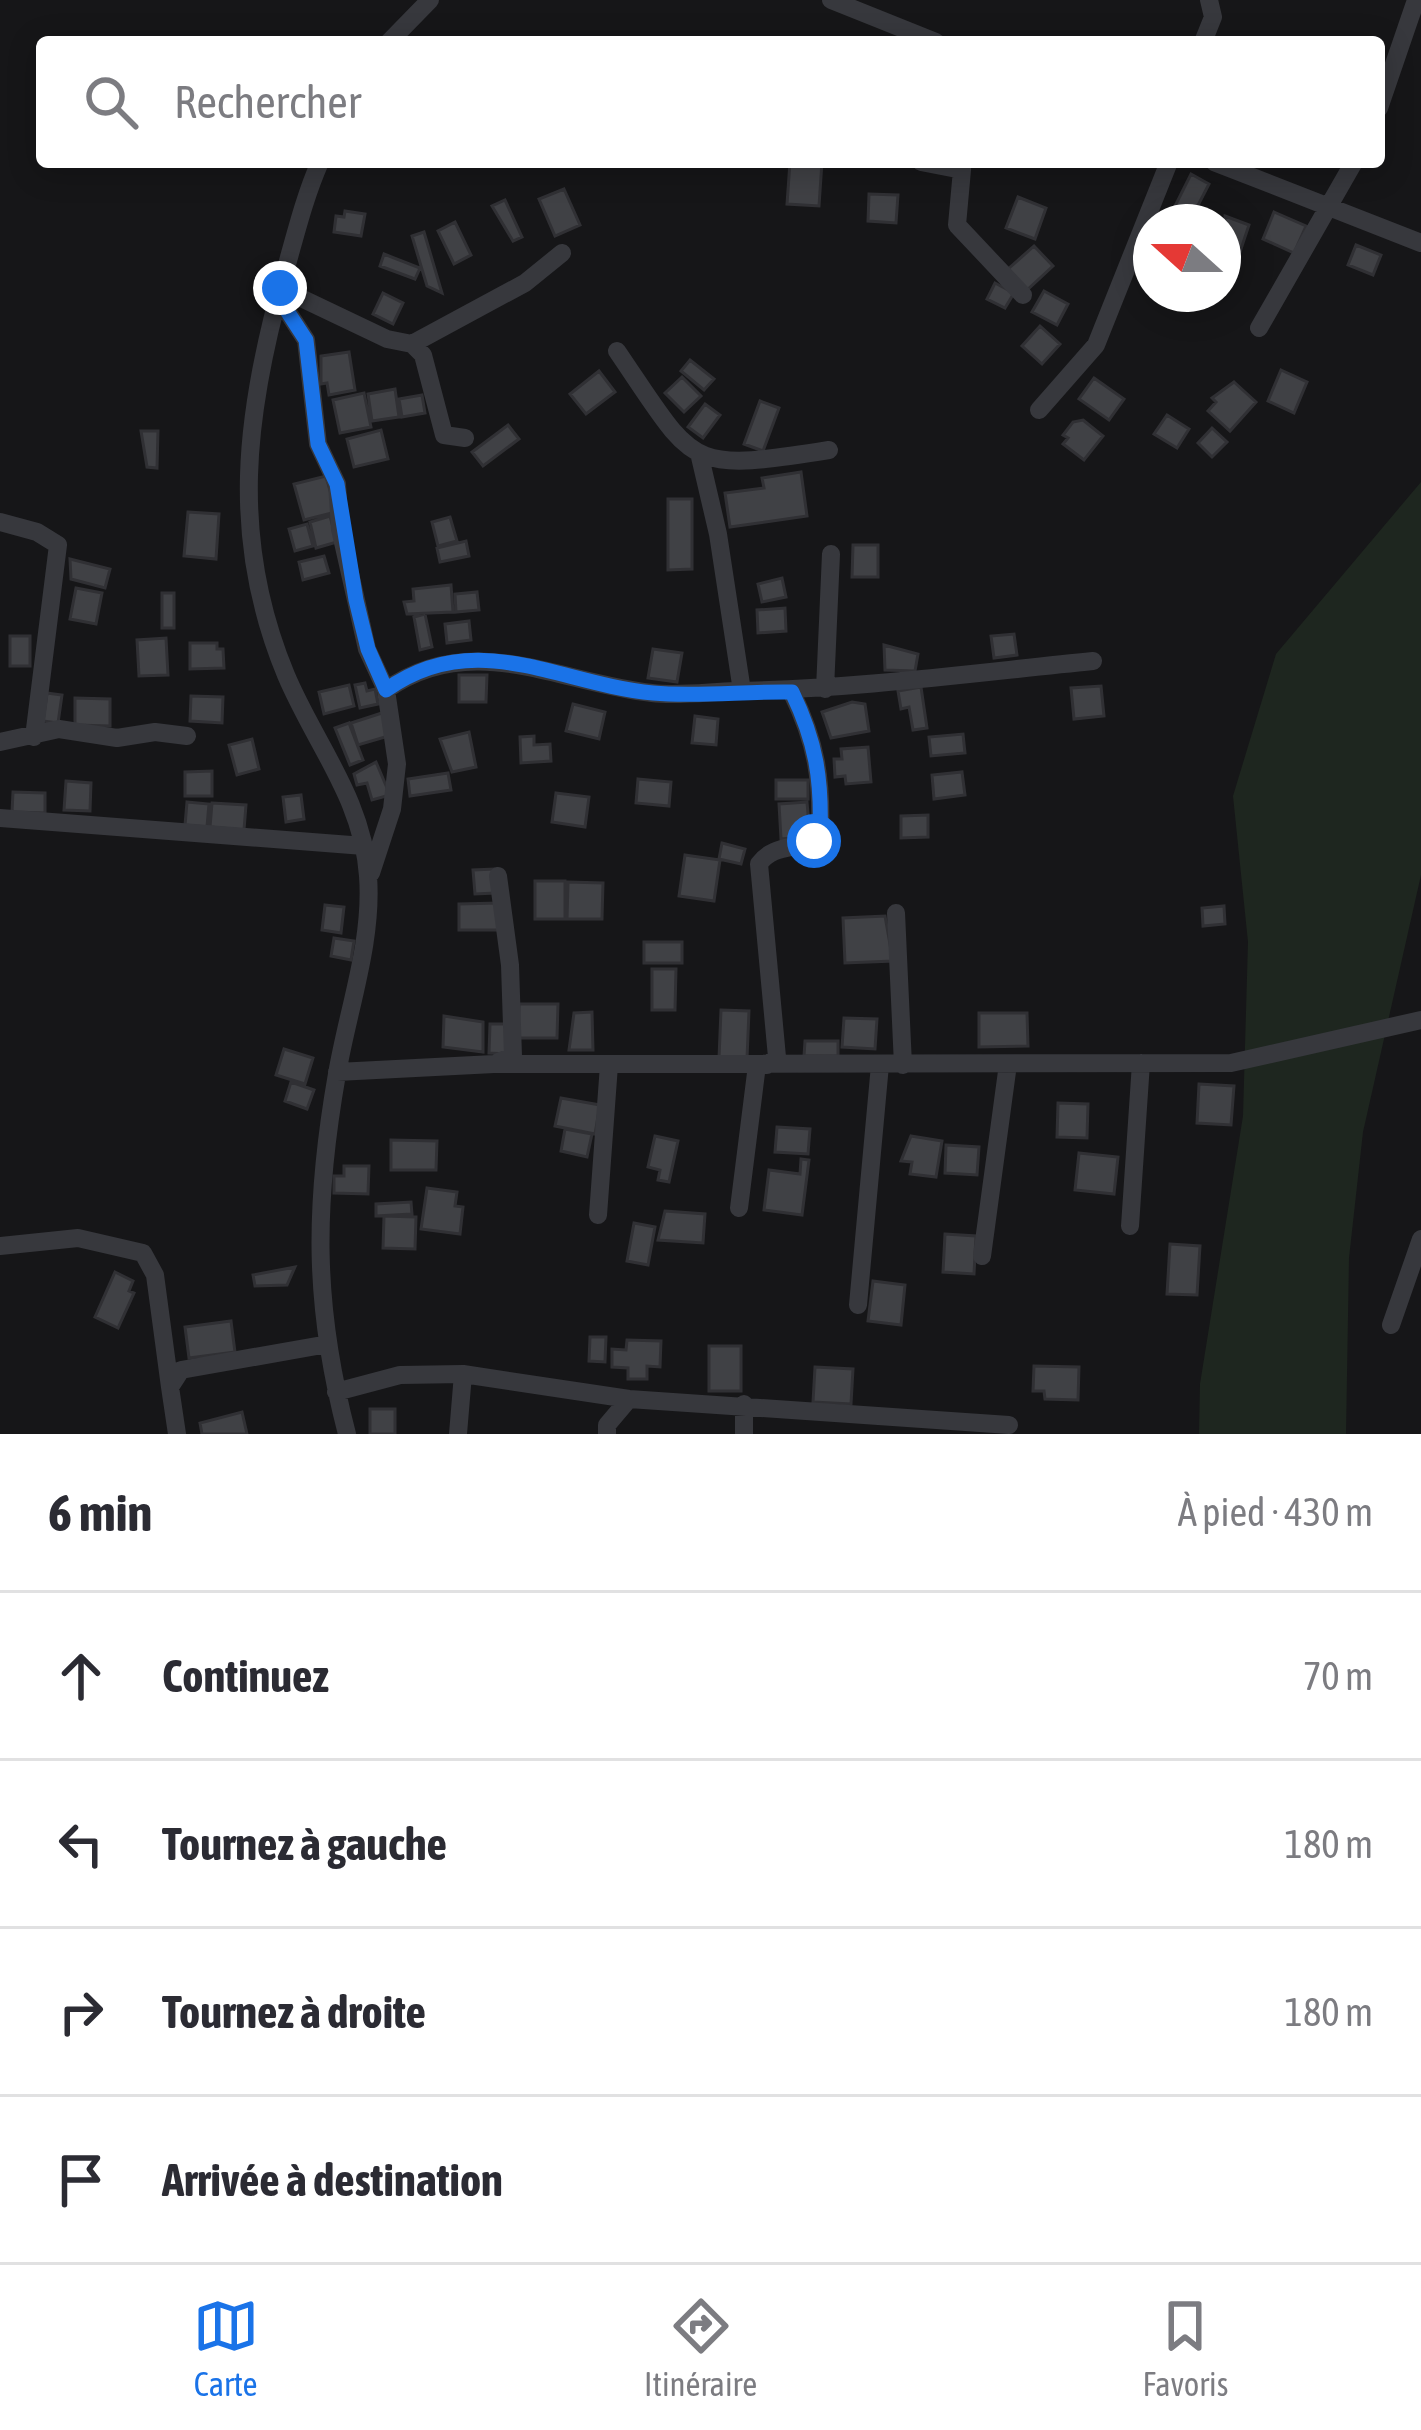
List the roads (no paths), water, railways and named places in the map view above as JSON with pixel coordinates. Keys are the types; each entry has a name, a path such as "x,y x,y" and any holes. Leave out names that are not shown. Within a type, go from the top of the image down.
{"street":[{"path":"395,36 430,0"},
{"path":"831,0 921,36"},
{"path":"1205,36 1213,17 1209,0"},
{"path":"1385,90 1416,0"},
{"path":"318,168 253,393 246,449 258,592 287,677 338,770 364,846 369,882 365,938 337,1072 320,1186 318,1290 347,1434"},
{"path":"962,168 957,225 1023,295"},
{"path":"1039,410 1096,345 1167,168"},
{"path":"1230,168 1421,243"},
{"path":"1259,328 1325,204 1350,168"},
{"path":"412,344 525,283 562,253"},
{"path":"279,292 387,339 412,344 423,355 444,435 465,438"},
{"path":"279,292 306,340 318,444 337,484 356,600 368,649 386,690 398,764 392,809 369,882"},
{"path":"617,351 674,434 700,457 718,534 742,691"},
{"path":"700,457 754,462 829,450"},
{"path":"0,522 58,545 34,737"},
{"path":"825,689 831,554"},
{"path":"386,690 411,672 473,659 519,661 654,693 792,692 1093,661"},
{"path":"762,1065 777,1057 759,864 767,854 814,841 820,834 822,771 812,734 792,692"},
{"path":"0,742 59,729 117,738 154,732 187,736"},
{"path":"0,818 364,846"},
{"path":"494,1064 513,1056 510,965 498,876"},
{"path":"896,913 903,1064"},
{"path":"337,1072 494,1064 1231,1063 1421,1020"},
{"path":"1130,1226 1141,1063"},
{"path":"598,1215 609,1064"},
{"path":"982,1256 1008,1064"},
{"path":"739,1208 762,1065"},
{"path":"858,1305 880,1065"},
{"path":"0,1246 78,1238 142,1253 155,1275 177,1434"},
{"path":"1391,1325 1421,1239"},
{"path":"170,1387 181,1370 328,1344"},
{"path":"336,1392 400,1375 464,1374 629,1400 744,1404 904,1426 1009,1425"},
{"path":"458,1434 464,1374"},
{"path":"607,1434 607,1425 629,1400"},
{"path":"744,1404 744,1434"}]}
